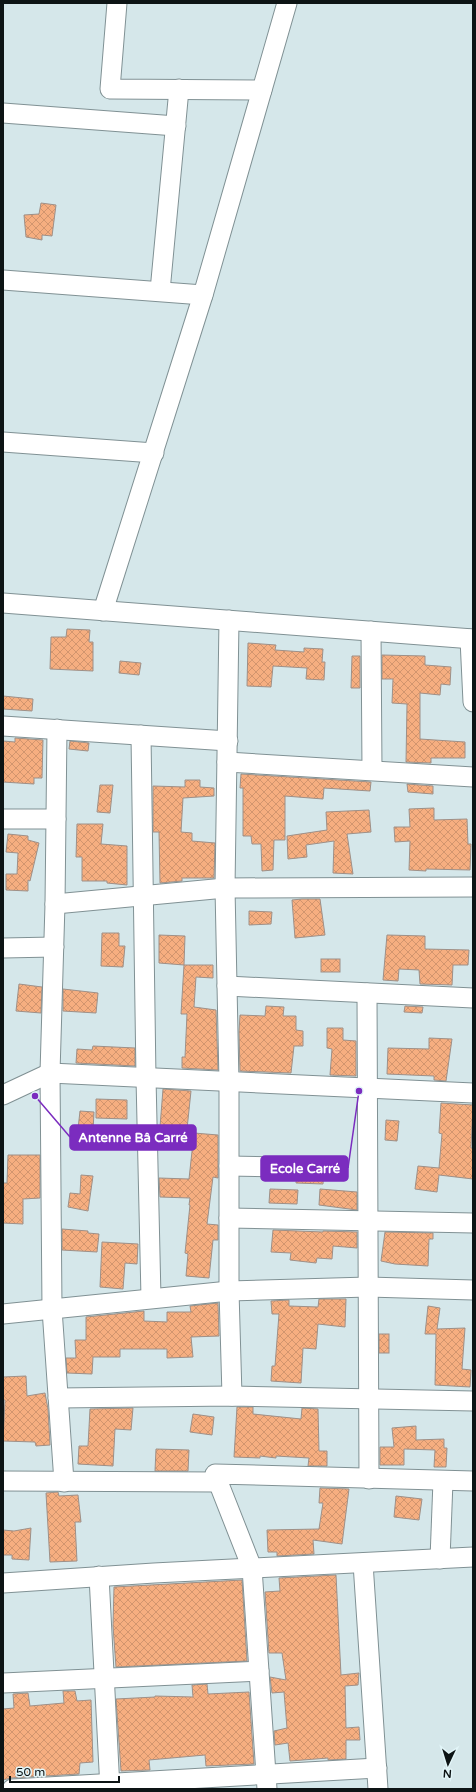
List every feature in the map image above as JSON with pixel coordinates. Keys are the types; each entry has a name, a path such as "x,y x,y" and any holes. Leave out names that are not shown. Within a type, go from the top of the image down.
{"street":[{"path":"117,3 110,89 262,90"},
{"path":"103,610 154,453 203,294 287,3"},
{"path":"160,292 179,89"},
{"path":"3,113 176,126"},
{"path":"3,280 203,294"},
{"path":"3,442 154,453"},
{"path":"3,603 472,639 473,702"},
{"path":"229,620 225,888 229,1082 229,1291 232,1396"},
{"path":"371,631 372,770"},
{"path":"3,726 228,741"},
{"path":"57,729 55,904 50,1073 52,1309 64,1482"},
{"path":"141,735 151,1298"},
{"path":"226,762 473,777"},
{"path":"3,819 56,819"},
{"path":"55,904 225,888 473,887"},
{"path":"3,948 54,947"},
{"path":"227,986 473,998"},
{"path":"367,993 369,1479"},
{"path":"3,1095 50,1073 473,1094"},
{"path":"229,1166 286,1167"},
{"path":"229,1218 473,1223"},
{"path":"3,1314 229,1291 368,1287 473,1290"},
{"path":"58,1398 232,1396 473,1401"},
{"path":"267,1782 252,1568 215,1474 473,1481"},
{"path":"3,1481 218,1482"},
{"path":"440,1559 443,1481"},
{"path":"3,1583 99,1576 473,1557"},
{"path":"363,1563 378,1789"},
{"path":"99,1576 110,1786"},
{"path":"3,1683 259,1671"},
{"path":"12,1789 267,1782 377,1768"}],"building":[{"path":"41,203 56,205 52,236 42,235 42,240 26,237 24,215 39,214"},
{"path":"67,629 90,630 89,642 93,642 93,671 50,669 51,637 66,637"},
{"path":"248,643 276,645 275,650 304,652 304,648 323,649 322,662 325,662 324,680 306,679 307,668 273,666 271,687 247,686"},
{"path":"382,655 425,656 425,665 451,667 450,685 441,684 440,695 420,693 420,739 465,742 465,758 431,758 431,763 406,762 407,704 392,703 393,679 382,679"},
{"path":"352,656 360,656 360,688 351,688"},
{"path":"120,661 141,663 139,675 119,673"},
{"path":"3,696 33,699 32,711 3,709"},
{"path":"15,738 43,740 42,778 34,778 34,784 3,782 3,741 15,742"},
{"path":"70,741 89,743 88,751 69,749"},
{"path":"241,774 371,782 370,791 324,788 323,799 285,796 285,840 274,840 273,870 262,871 261,844 252,844 251,836 243,836 243,788 240,788"},
{"path":"185,780 200,780 200,787 214,788 214,796 183,798 181,832 192,833 192,841 215,843 214,878 182,878 182,881 160,883 159,832 153,832 153,786 185,787"},
{"path":"407,784 433,786 433,794 408,792"},
{"path":"100,785 113,785 110,813 97,812"},
{"path":"434,808 434,820 467,819 468,844 471,844 470,870 409,870 410,841 395,842 394,827 410,827 409,809"},
{"path":"369,810 371,832 347,834 353,874 333,873 334,841 306,845 307,857 288,859 287,836 327,830 326,812"},
{"path":"77,824 103,824 101,844 127,846 127,885 107,883 107,881 82,881 82,857 76,857"},
{"path":"8,834 28,836 28,840 39,843 30,881 28,880 28,891 6,890 6,874 17,874 18,853 6,852"},
{"path":"320,899 325,935 295,938 292,900"},
{"path":"249,911 272,912 271,924 249,925"},
{"path":"102,933 119,933 119,946 125,946 123,967 101,966"},
{"path":"159,935 185,936 184,965 159,963"},
{"path":"387,935 425,936 425,949 469,950 468,965 453,965 452,985 420,984 419,970 399,969 398,981 383,980"},
{"path":"321,959 340,959 340,972 321,972"},
{"path":"184,965 213,965 213,978 196,977 194,1007 216,1010 218,1070 182,1068 182,1057 185,1057 187,1014 181,1014"},
{"path":"19,984 42,987 41,1013 16,1011"},
{"path":"63,989 98,993 96,1013 63,1011"},
{"path":"266,1006 284,1007 283,1016 296,1016 296,1030 303,1031 303,1046 294,1046 291,1073 240,1071 240,1015 265,1016"},
{"path":"405,1006 423,1007 422,1013 404,1012"},
{"path":"327,1028 343,1028 343,1040 356,1041 356,1076 330,1075 332,1049 327,1048"},
{"path":"429,1038 452,1039 446,1081 434,1080 434,1076 387,1074 388,1048 429,1049"},
{"path":"93,1046 135,1048 135,1066 76,1063 77,1049 92,1050"},
{"path":"163,1089 191,1091 187,1129 160,1127"},
{"path":"96,1099 127,1100 127,1119 96,1118"},
{"path":"441,1103 473,1105 471,1148 473,1148 473,1179 439,1175 437,1192 415,1189 418,1166 439,1168 442,1134 439,1133"},
{"path":"80,1111 94,1112 93,1131 78,1129"},
{"path":"386,1120 399,1121 397,1141 385,1140"},
{"path":"194,1133 218,1135 218,1178 213,1177 207,1224 218,1225 218,1240 213,1240 209,1278 186,1276 188,1254 185,1253 190,1198 160,1197 159,1178 189,1179"},
{"path":"8,1155 40,1155 40,1198 23,1199 23,1224 3,1223 3,1183 7,1183"},
{"path":"297,1168 324,1170 323,1184 296,1183"},
{"path":"81,1175 93,1176 88,1211 68,1207 70,1193 80,1194"},
{"path":"270,1189 298,1190 297,1204 269,1203"},
{"path":"320,1189 357,1192 357,1210 319,1205"},
{"path":"62,1229 88,1231 88,1233 99,1234 97,1252 62,1250"},
{"path":"273,1230 357,1232 357,1248 333,1246 332,1259 317,1258 316,1263 290,1260 291,1253 271,1252"},
{"path":"385,1232 433,1233 433,1239 429,1239 428,1266 395,1264 381,1261"},
{"path":"102,1242 138,1244 137,1264 125,1263 123,1289 100,1287"},
{"path":"319,1299 346,1299 345,1327 318,1324 316,1349 303,1348 301,1383 271,1381 272,1366 275,1366 279,1314 272,1314 271,1301 289,1300 289,1306 318,1307"},
{"path":"218,1303 219,1336 191,1337 193,1357 167,1358 167,1349 120,1349 120,1357 93,1357 92,1374 67,1373 66,1358 76,1358 75,1340 86,1340 86,1317 144,1311 144,1321 167,1322 167,1312 191,1312 190,1306"},
{"path":"428,1306 440,1308 437,1329 465,1328 462,1369 471,1370 470,1387 435,1385 436,1334 425,1334"},
{"path":"379,1334 389,1334 389,1353 379,1353"},
{"path":"26,1376 27,1396 45,1393 48,1409 50,1445 36,1446 35,1442 3,1441 5,1400 3,1400 3,1377"},
{"path":"237,1407 253,1407 253,1414 301,1419 302,1408 318,1409 319,1451 327,1451 327,1466 308,1466 309,1458 276,1456 276,1458 260,1456 260,1458 234,1457"},
{"path":"133,1408 131,1430 115,1429 113,1466 78,1464 79,1446 88,1446 90,1409"},
{"path":"193,1414 214,1417 212,1435 190,1432"},
{"path":"416,1426 416,1440 444,1439 444,1448 447,1448 446,1467 434,1467 435,1450 404,1449 404,1465 380,1465 380,1447 394,1447 392,1428"},
{"path":"156,1449 189,1450 188,1471 155,1471"},
{"path":"320,1488 349,1489 342,1544 313,1540 314,1554 277,1556 277,1552 268,1552 267,1530 319,1529 323,1503 319,1503"},
{"path":"58,1492 59,1496 78,1495 81,1522 75,1522 77,1561 50,1562 46,1493"},
{"path":"396,1496 422,1499 419,1520 394,1517"},
{"path":"31,1528 29,1560 12,1559 12,1555 3,1555 3,1530 14,1531"},
{"path":"336,1575 341,1675 359,1673 358,1685 345,1686 346,1728 359,1727 360,1740 346,1740 346,1759 328,1760 328,1758 290,1761 288,1743 275,1745 274,1731 287,1728 284,1692 272,1693 270,1677 286,1680 282,1653 269,1653 265,1592 280,1591 279,1578"},
{"path":"242,1580 247,1661 116,1667 113,1626 114,1587"},
{"path":"207,1684 208,1694 249,1692 254,1764 206,1766 205,1755 149,1760 150,1770 121,1771 116,1699 155,1696 193,1697 192,1685"},
{"path":"63,1691 75,1691 77,1701 91,1700 93,1762 80,1763 79,1774 11,1778 3,1780 3,1709 14,1708 13,1694 28,1693 30,1706 64,1703"}],"place":[{"name":"Ecole Carré","path":"359,1091"},
{"name":"Antenne Bâ Carré","path":"35,1096"}]}
